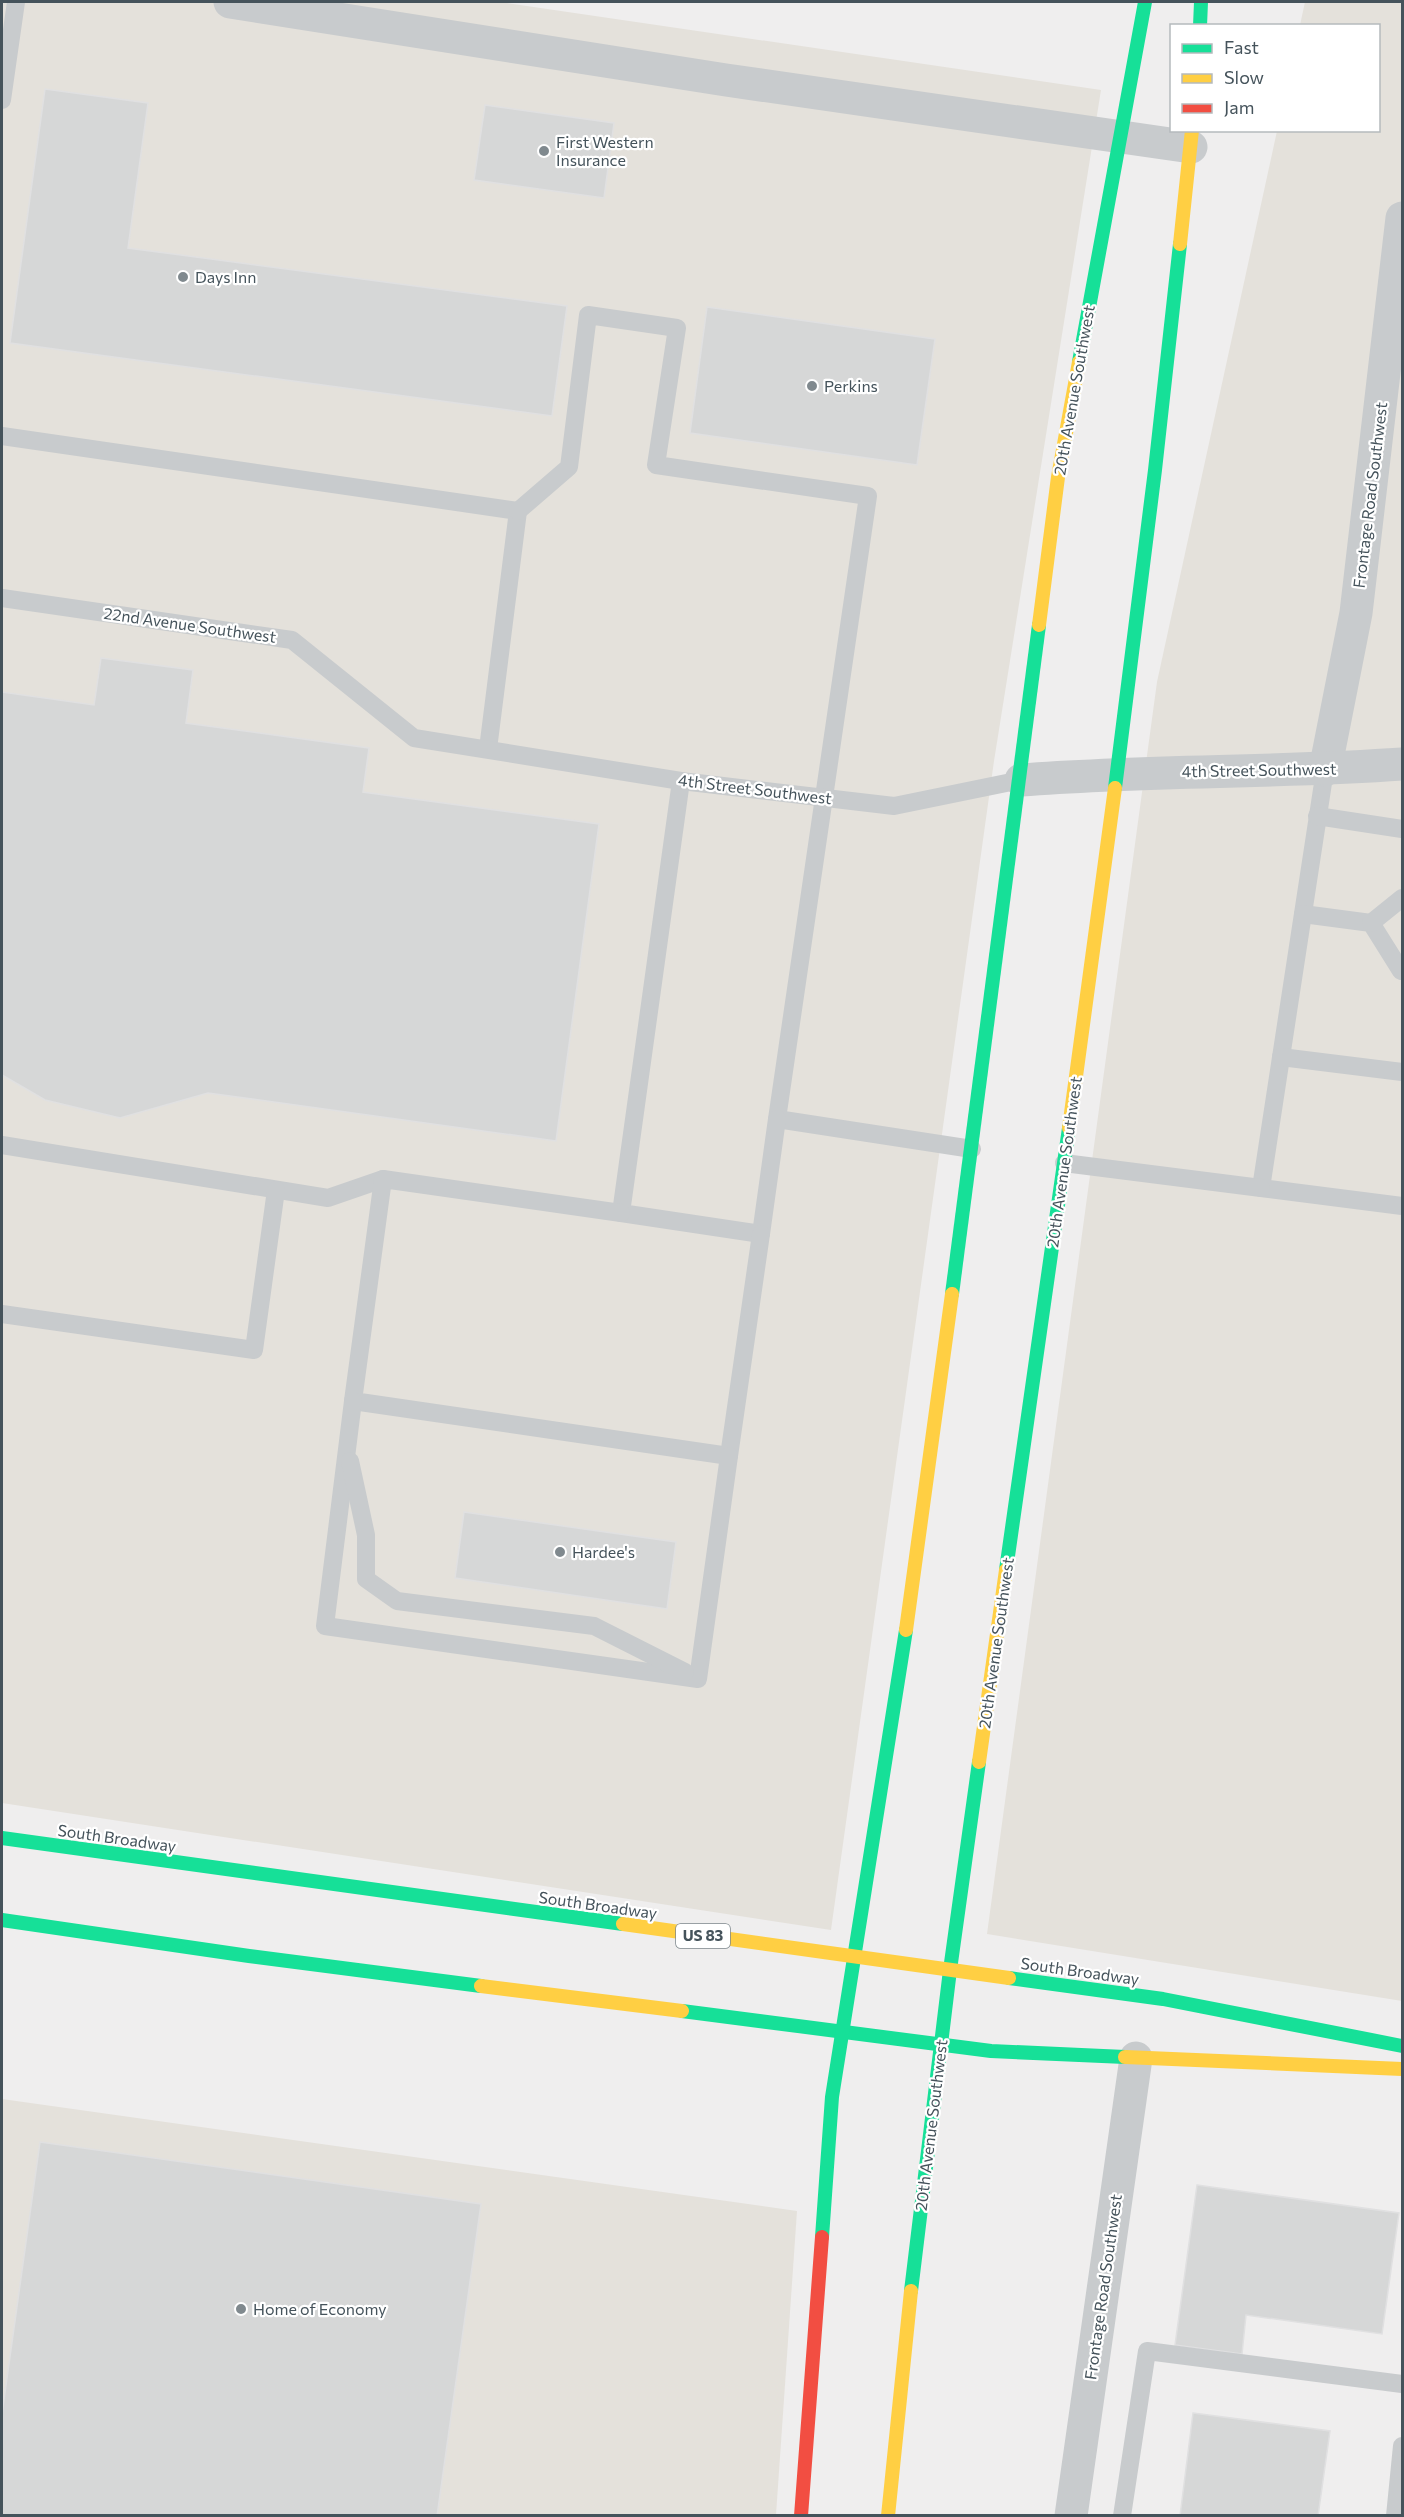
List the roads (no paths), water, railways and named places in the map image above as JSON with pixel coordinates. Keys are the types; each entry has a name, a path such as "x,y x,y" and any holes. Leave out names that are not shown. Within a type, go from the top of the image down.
{"main road":[{"name":"20th Avenue Southwest","path":"801,2516 832,2097 894,1712 972,1149 1058,477 1145,2"},
{"path":"1200,24 1201,2"},
{"name":"20th Avenue Southwest","path":"888,2516 914,2264 950,1970 1064,1162 1116,772 1192,139"},
{"name":"South Broadway","path":"2,1838 1163,1999 1402,2046"},
{"path":"2,1920 249,1956 991,2051 1402,2069"}],"street":[{"path":"230,2 726,80 1120,138 1192,139"},
{"name":"Frontage Road Southwest","path":"1325,770 1356,613 1402,218"},
{"name":"4th Street Southwest","path":"1116,772 1325,770 1402,765"},
{"path":"1021,780 1116,772"},
{"name":"Frontage Road Southwest","path":"1071,2516 1136,2058"}],"lane":[{"path":"2,100 16,2"},
{"path":"488,750 518,511 569,467 588,315 677,328 656,465 868,496 698,1679"},
{"path":"2,436 518,511"},
{"name":"22nd Avenue Southwest","path":"2,598 292,640 414,738 488,750"},
{"name":"4th Street Southwest","path":"488,750 681,781 894,806 1021,780"},
{"path":"1261,1188 1325,770"},
{"path":"621,1213 681,781"},
{"path":"1317,816 1402,828"},
{"path":"1303,914 1371,924 1402,898"},
{"path":"1371,924 1401,971"},
{"path":"1281,1057 1402,1072"},
{"path":"777,1119 972,1149"},
{"path":"2,1145 328,1198 382,1179 761,1234"},
{"path":"1064,1162 1402,1206"},
{"path":"382,1179 325,1626 698,1679"},
{"path":"2,1314 254,1350 276,1190"},
{"path":"353,1401 729,1456"},
{"path":"347,1447 366,1535 366,1579 397,1601 594,1626 698,1679"},
{"path":"1122,2516 1147,2351 1402,2384"},
{"path":"1395,2516 1402,2446"}],"place":[{"name":"First Western Insurance","path":"544,151"},
{"name":"Days Inn","path":"183,277"},
{"name":"Perkins","path":"812,386"},
{"name":"Hardee's","path":"560,1552"},
{"name":"Home of Economy","path":"241,2309"}]}
